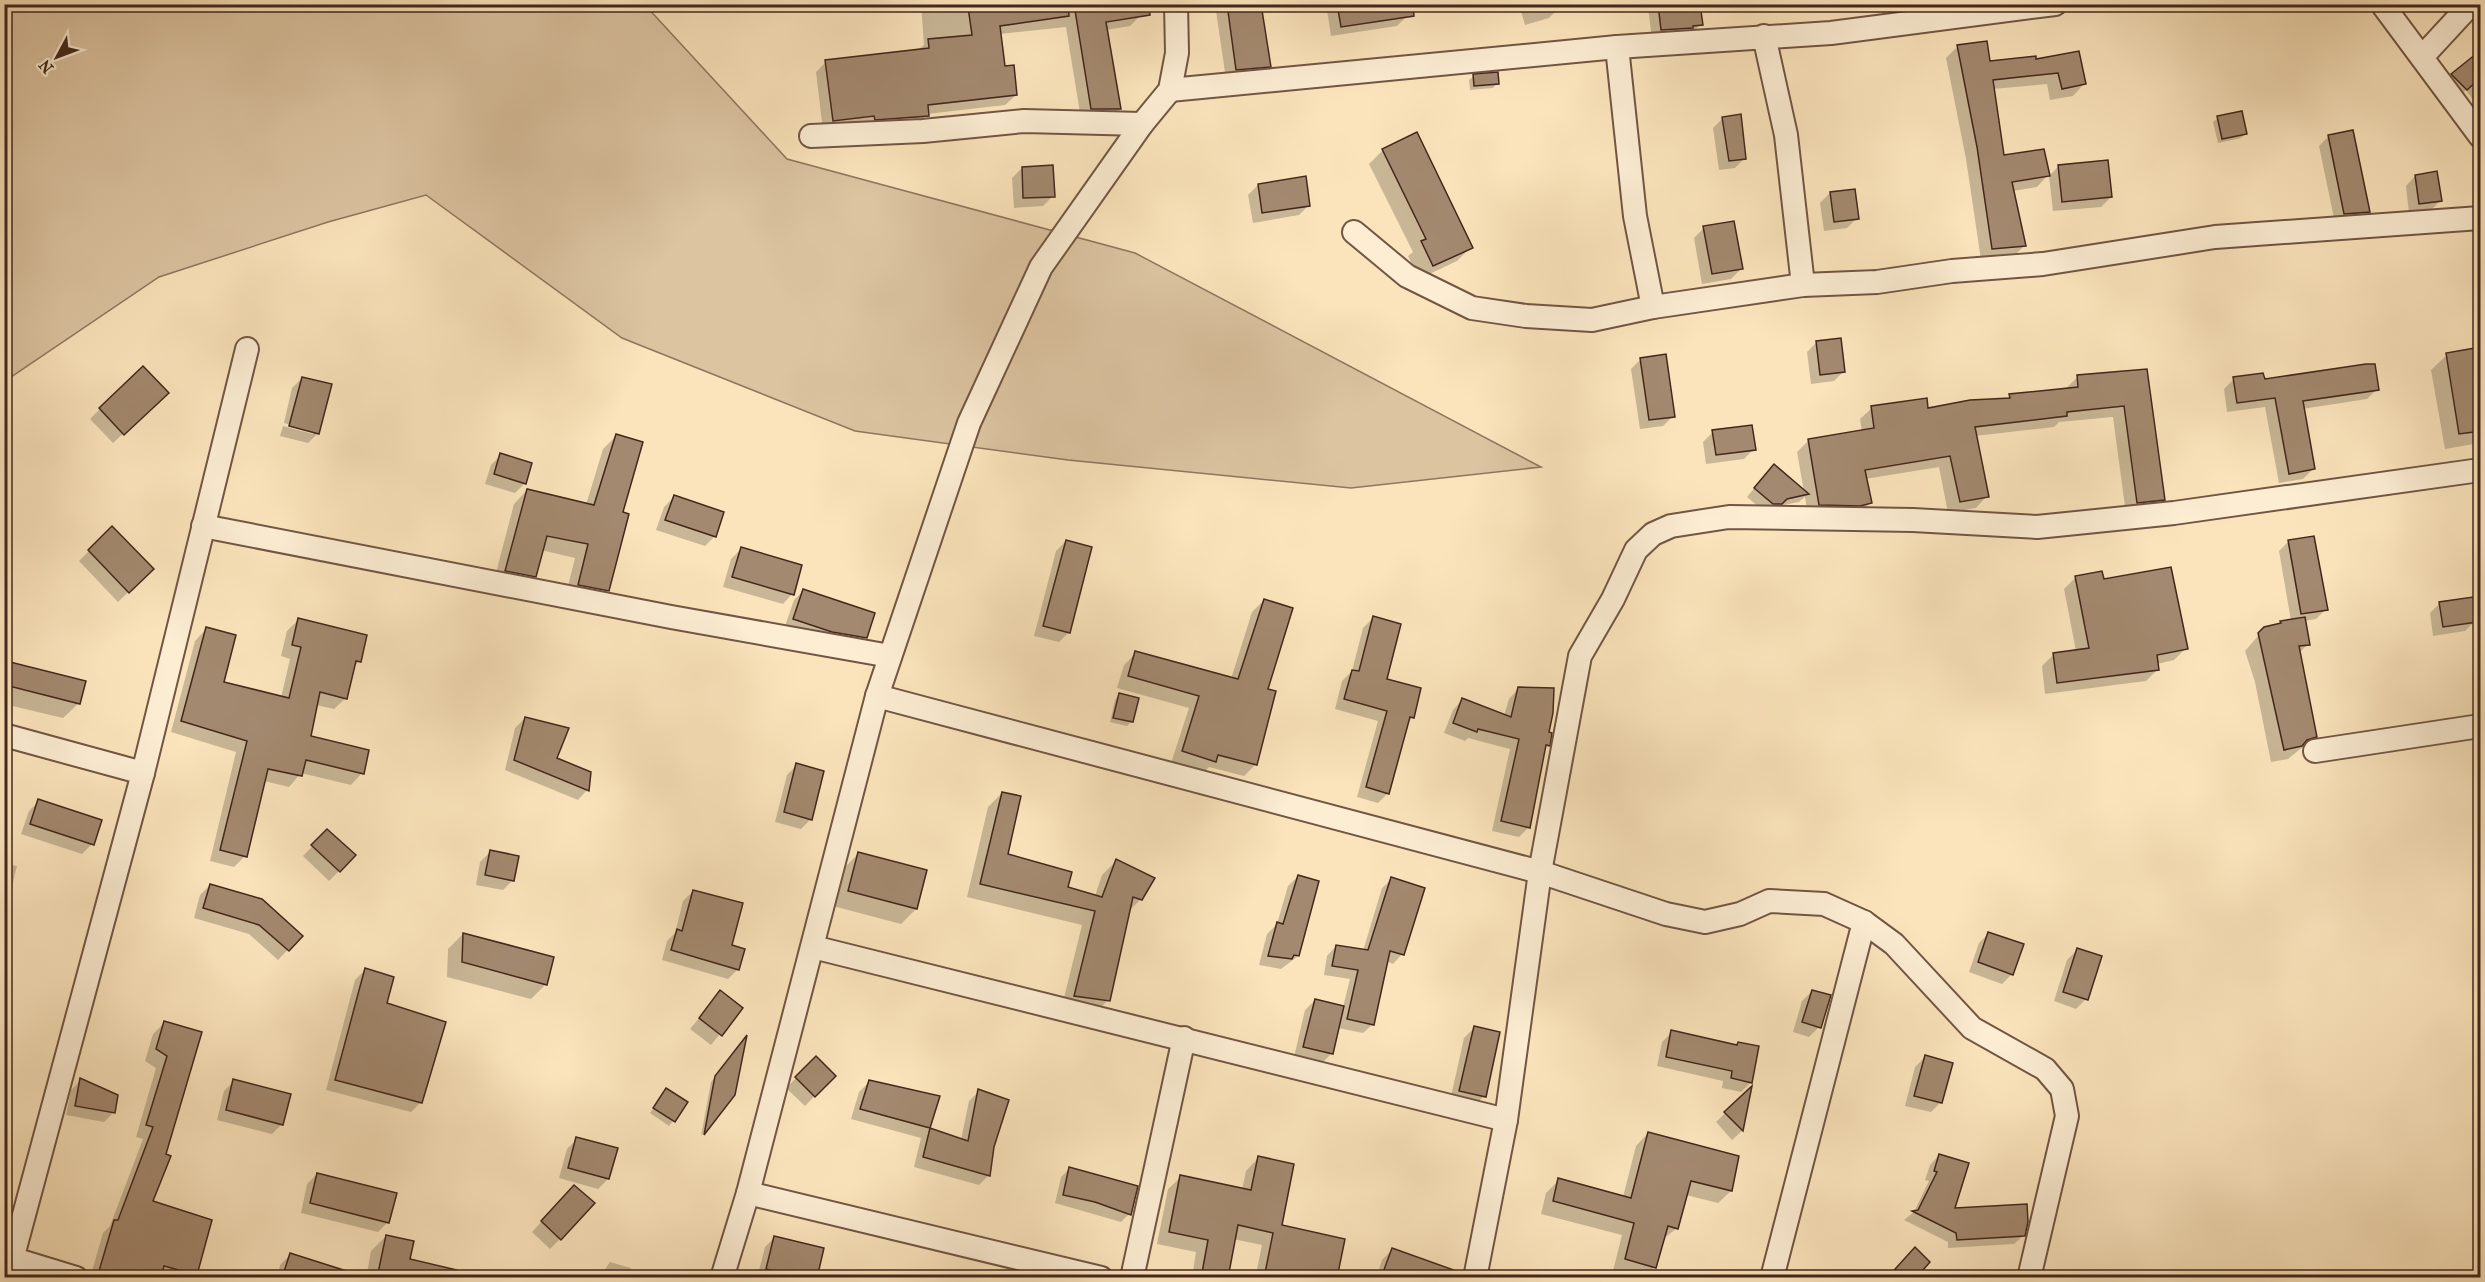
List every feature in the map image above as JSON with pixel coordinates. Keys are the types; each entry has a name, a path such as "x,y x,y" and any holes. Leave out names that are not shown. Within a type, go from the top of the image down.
{"street":[{"path":"722,1278 748,1193 877,696 969,423 1041,267 1142,124 1170,90 1177,53 1176,4"},
{"path":"1170,90 1617,47 1831,33 2055,4"},
{"path":"2382,4 2481,136"},
{"path":"2421,57 2471,4"},
{"path":"1764,36 1786,135 1803,285"},
{"path":"1617,47 1635,216 1653,307"},
{"path":"811,136 923,132 1024,120 1142,124"},
{"path":"1354,231 1407,276 1472,308 1526,316 1592,320 1653,307 1803,285 1877,282 1952,271 2043,264 2215,237 2481,218"},
{"path":"76,1278 8,1264 142,773 247,350"},
{"path":"1475,1278 1506,1120 1540,872 1580,656 1613,599 1636,550 1653,534 1671,526 1729,517 1913,520 2037,526 2174,513 2481,470"},
{"path":"203,526 671,617 890,656"},
{"path":"877,696 1540,872 1666,914 1705,922 1740,914 1769,901 1824,904 1864,922 1894,944 1972,1028 2045,1069 2062,1089 2067,1116 2029,1278"},
{"path":"2315,751 2481,726"},
{"path":"4,735 142,773"},
{"path":"1772,1278 1864,922"},
{"path":"813,947 1506,1120"},
{"path":"1132,1278 1184,1038"},
{"path":"748,1193 1101,1278"}],"shaded area":[{"path":"5,5 645,5 787,159 1135,253 1541,467 1351,488 1068,460 855,431 622,338 426,195 328,222 159,277 5,381"}],"building":[{"path":"990,4 1068,4 1069,16 1000,26 1005,66 1014,65 1017,95 928,105 929,116 875,120 874,116 833,121 825,60 929,48 928,39 972,35 968,7"},
{"path":"1074,4 1149,4 1150,15 1106,22 1121,109 1091,109"},
{"path":"1227,4 1261,4 1271,67 1236,70"},
{"path":"1337,4 1413,4 1414,16 1341,27"},
{"path":"1658,4 1700,4 1703,25 1661,30"},
{"path":"1987,41 1990,61 2036,56 2036,59 2079,51 2086,84 2062,89 2058,73 1993,80 2004,155 2044,149 2050,176 2012,182 2026,246 1992,249 1977,147 1957,45"},
{"path":"2481,50 2481,77 2467,90 2451,74"},
{"path":"1498,72 1499,84 1474,86 1473,74"},
{"path":"2242,111 2247,134 2222,139 2217,116"},
{"path":"1741,114 1746,159 1729,161 1722,117"},
{"path":"2353,130 2370,212 2344,214 2328,135"},
{"path":"1417,132 1473,248 1433,266 1421,241 1426,239 1382,149"},
{"path":"2108,160 2112,197 2062,202 2058,165"},
{"path":"1053,165 1055,197 1023,198 1022,167"},
{"path":"2437,171 2442,201 2419,204 2415,175"},
{"path":"1306,176 1310,206 1262,213 1258,184"},
{"path":"1855,189 1859,219 1834,222 1830,192"},
{"path":"1734,221 1743,269 1712,274 1703,226"},
{"path":"1841,338 1845,372 1820,375 1816,341"},
{"path":"2481,347 2481,431 2459,434 2446,353"},
{"path":"1666,354 1675,417 1649,420 1640,358"},
{"path":"2375,364 2379,390 2303,401 2315,469 2289,474 2275,398 2237,403 2233,377 2263,373 2265,379"},
{"path":"143,366 169,393 124,435 99,408"},
{"path":"2147,369 2165,500 2137,503 2124,406 2067,412 2067,416 1975,427 1989,497 1960,502 1950,456 1865,470 1872,503 1860,506 1819,505 1808,439 1874,428 1871,406 1927,398 1928,408 1970,400 2010,398 2009,394 2078,387 2077,375"},
{"path":"302,377 332,384 319,434 289,426"},
{"path":"1752,425 1756,450 1716,455 1712,430"},
{"path":"616,434 643,442 623,512 629,514 609,591 578,585 588,544 547,536 536,577 505,571 527,489 594,505"},
{"path":"500,453 532,463 526,484 494,474"},
{"path":"1774,464 1809,494 1787,499 1782,504 1773,504 1754,488"},
{"path":"674,495 724,512 716,537 665,520"},
{"path":"112,526 154,569 129,593 88,550"},
{"path":"2314,536 2328,610 2301,614 2288,540"},
{"path":"1066,540 1092,547 1070,633 1043,626"},
{"path":"741,547 802,565 794,595 732,577"},
{"path":"2171,567 2188,649 2157,655 2159,670 2057,683 2053,653 2089,648 2075,576 2102,571 2104,579"},
{"path":"803,589 875,613 867,638 832,632 793,619"},
{"path":"2473,597 2477,622 2443,627 2439,602"},
{"path":"1264,599 1293,608 1268,689 1276,691 1257,765 1218,755 1216,762 1182,751 1199,696 1128,676 1135,651 1238,679"},
{"path":"1373,616 1401,624 1387,679 1421,688 1414,718 1410,717 1389,794 1366,787 1387,711 1344,699 1352,670 1359,671"},
{"path":"2305,617 2310,645 2299,646 2317,737 2307,740 2302,746 2284,750 2258,633 2264,627 2281,623 2280,621"},
{"path":"298,618 367,635 361,662 356,661 347,699 320,692 311,736 369,750 364,774 306,760 302,776 268,769 247,857 220,850 247,741 181,721 206,627 236,635 224,682 289,698 301,647 292,645"},
{"path":"10,662 86,681 80,704 5,685"},
{"path":"1518,687 1554,688 1553,713 1549,732 1552,733 1550,746 1546,745 1530,828 1501,821 1519,739 1478,729 1477,732 1453,723 1462,698 1511,717"},
{"path":"1119,693 1139,698 1133,722 1113,718"},
{"path":"525,717 569,728 557,758 591,772 589,791 514,760"},
{"path":"796,763 824,771 812,820 784,812"},
{"path":"1002,792 1021,796 1008,854 1072,872 1068,887 1102,897 1116,859 1155,878 1142,900 1133,897 1110,1001 1074,996 1095,911 980,884"},
{"path":"38,799 102,820 94,845 30,824"},
{"path":"327,829 356,855 340,872 311,845"},
{"path":"490,850 519,856 514,881 485,875"},
{"path":"858,852 927,870 917,909 848,891"},
{"path":"1298,875 1319,881 1299,956 1294,955 1292,959 1268,956 1277,922 1283,924"},
{"path":"1391,877 1425,888 1404,955 1390,951 1374,1025 1347,1019 1358,970 1332,966 1336,945 1368,950"},
{"path":"210,884 262,899 303,936 289,951 259,925 203,908"},
{"path":"693,890 743,903 732,945 745,949 739,970 671,950 677,929 682,931"},
{"path":"1988,932 2024,944 2013,975 1978,962"},
{"path":"463,933 554,957 547,985 462,962"},
{"path":"2077,948 2102,956 2088,1000 2063,992"},
{"path":"365,968 394,977 387,1003 446,1022 422,1103 335,1080"},
{"path":"720,990 743,1008 722,1036 699,1018"},
{"path":"1812,990 1831,995 1821,1028 1802,1022"},
{"path":"1315,999 1344,1006 1333,1054 1303,1047"},
{"path":"164,1021 202,1032 166,1154 171,1156 153,1201 212,1220 197,1275 164,1266 161,1278 119,1278 99,1271 114,1220 118,1220 153,1127 146,1125 167,1056 156,1049"},
{"path":"1474,1026 1500,1032 1486,1097 1459,1091"},
{"path":"1671,1030 1737,1045 1738,1042 1759,1046 1752,1083 1731,1078 1732,1071 1666,1057"},
{"path":"747,1035 735,1095 704,1135 715,1076"},
{"path":"1925,1055 1953,1063 1942,1103 1914,1096"},
{"path":"816,1056 836,1076 815,1097 795,1077"},
{"path":"80,1078 118,1095 115,1113 75,1106"},
{"path":"233,1079 291,1094 283,1125 226,1110"},
{"path":"869,1080 940,1096 930,1128 860,1109"},
{"path":"1752,1086 1743,1131 1724,1112"},
{"path":"666,1088 688,1102 675,1122 653,1108"},
{"path":"978,1089 1009,1100 994,1147 990,1176 923,1157 930,1128 968,1141"},
{"path":"1648,1132 1739,1156 1732,1191 1691,1181 1678,1229 1668,1226 1656,1268 1625,1259 1634,1223 1553,1201 1558,1178 1631,1198"},
{"path":"576,1137 618,1148 609,1179 568,1168"},
{"path":"1939,1154 1969,1163 1955,1208 2027,1204 2028,1222 2025,1236 1957,1240 1956,1233 1912,1211 1918,1210 1937,1172 1934,1171"},
{"path":"1258,1156 1294,1164 1282,1225 1345,1239 1337,1278 1264,1278 1273,1233 1238,1225 1228,1278 1201,1278 1208,1240 1169,1232 1180,1175 1251,1190"},
{"path":"1069,1167 1138,1186 1131,1215 1095,1202 1063,1195"},
{"path":"317,1173 397,1193 389,1223 310,1203"},
{"path":"574,1185 595,1203 561,1240 541,1221"},
{"path":"386,1235 414,1241 410,1259 457,1270 456,1278 377,1278"},
{"path":"774,1236 824,1248 817,1278 774,1278 775,1271 766,1269"},
{"path":"1915,1247 1930,1262 1916,1278 1887,1278"},
{"path":"1392,1248 1462,1273 1462,1278 1381,1278"},
{"path":"290,1253 353,1273 352,1278 282,1278"}]}
